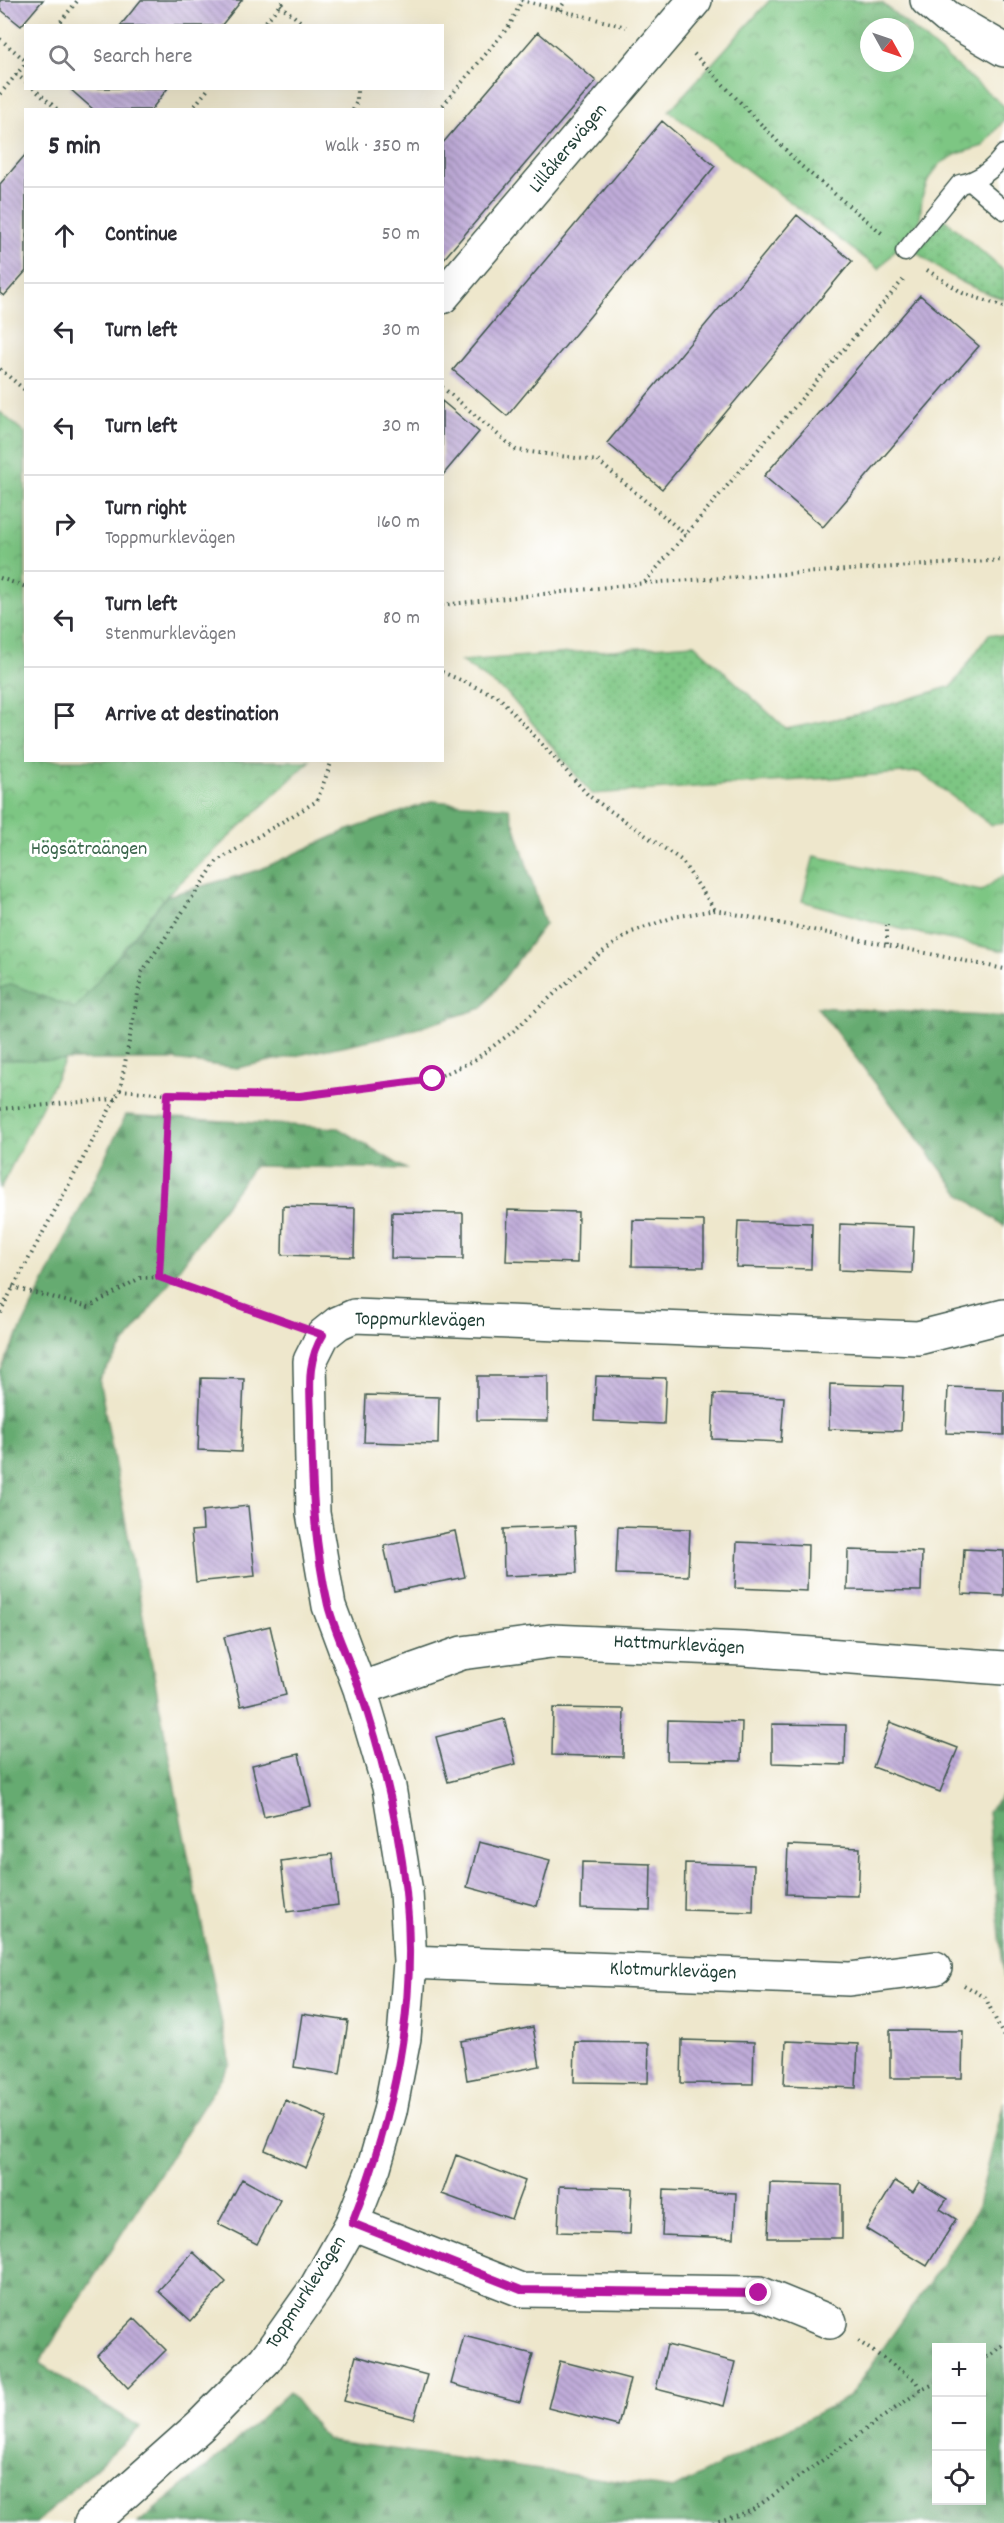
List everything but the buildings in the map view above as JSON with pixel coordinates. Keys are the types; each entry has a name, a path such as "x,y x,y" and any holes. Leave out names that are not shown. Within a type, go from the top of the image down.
{"street":[{"name":"Lillåkersvägen","path":"444,295 695,0"},
{"path":"927,0 947,17 1003,43"},
{"name":"Toppmurklevägen","path":"91,2523 201,2425 264,2360 315,2289 352,2223 374,2167 390,2111 404,2038 410,1962 406,1892 389,1787 360,1689 329,1606 313,1513 310,1361 323,1335 338,1323 354,1316 918,1338 1004,1316"},
{"name":"Hattmurklevägen","path":"360,1689 462,1653 551,1641 743,1649 1004,1668"},
{"name":"Klotmurklevägen","path":"410,1962 849,1979 935,1968"},
{"path":"352,2223 521,2290 759,2293 830,2322"}],"lane":[{"path":"911,258 960,184 971,182 997,164 1004,154"},
{"path":"971,182 1004,210"}],"path":[{"path":"59,24 78,0"},
{"path":"264,24 284,0"},
{"path":"441,108 510,25 522,0 641,31 670,29 800,165 911,258 963,293 1002,308"},
{"path":"559,10 566,0"},
{"path":"280,5 304,24"},
{"path":"0,39 24,60"},
{"path":"0,94 24,64"},
{"path":"16,74 24,80"},
{"path":"35,90 56,108"},
{"path":"193,108 207,90"},
{"path":"354,108 357,101 357,90"},
{"path":"645,583 686,536 911,258"},
{"path":"0,369 24,389"},
{"path":"444,389 516,450 598,461 686,536"},
{"path":"444,606 645,583 1004,560"},
{"path":"0,578 24,586"},
{"path":"444,673 499,697 589,796 681,860 715,910"},
{"path":"0,1312 120,1090 142,972 217,861 317,801 331,762"},
{"path":"120,1090 168,1094 300,1096 433,1079 473,1061 511,1033 595,957 632,932 674,917 715,910 1004,969"},
{"path":"887,926 887,944"},
{"path":"159,1277 168,1094"},
{"path":"0,1109 116,1099"},
{"path":"12,1287 89,1307 140,1278 159,1277 323,1335"},
{"path":"935,1968 985,1997 1004,2037"},
{"path":"830,2322 915,2380 921,2390"},
{"path":"986,2357 1004,2344"},
{"path":"713,2523 751,2511 932,2384"}],"green space":[{"path":"770,0 848,0 882,3 900,18 860,18 860,72 914,72 914,30 1004,106 1004,120 983,146 957,154 941,163 929,178 922,197 920,221 879,269 669,111"},
{"path":"943,218 1004,271 1004,299 957,280 915,251"},
{"name":"Högsätraängen","path":"0,412 24,432 24,762 309,762 167,895 75,1009 12,984 0,988"},
{"path":"989,634 1004,636 1004,823 991,825 919,772 592,794 508,694 461,661 694,644 786,729 855,715 952,686"},
{"path":"433,801 509,808 545,924 482,1008 399,1034 237,1068 174,1060 0,1060 0,988 12,984 75,1009 167,896 259,870 343,832"},
{"path":"814,856 981,891 1004,875 1004,951 904,930 802,901"},
{"path":"817,1007 1004,1017 1004,1226 960,1194"},
{"path":"0,1060 65,1060 0,1189"},
{"path":"126,1115 338,1128 406,1169 254,1166 99,1379 179,1810 230,2064 39,2363 140,2427 36,2523 0,2523 0,1372"},
{"path":"1004,1793 1004,1978 988,1811"},
{"path":"1004,2102 1004,2523 138,2523 223,2453 289,2392 327,2440 673,2489 849,2397 977,2210"}],"route":[{"path":"433,1079 300,1096 168,1094 159,1277 323,1335 310,1361 313,1513 329,1606 360,1689 389,1787 406,1892 410,1962 404,2038 390,2111 374,2167 352,2223 521,2290 759,2293"}]}
